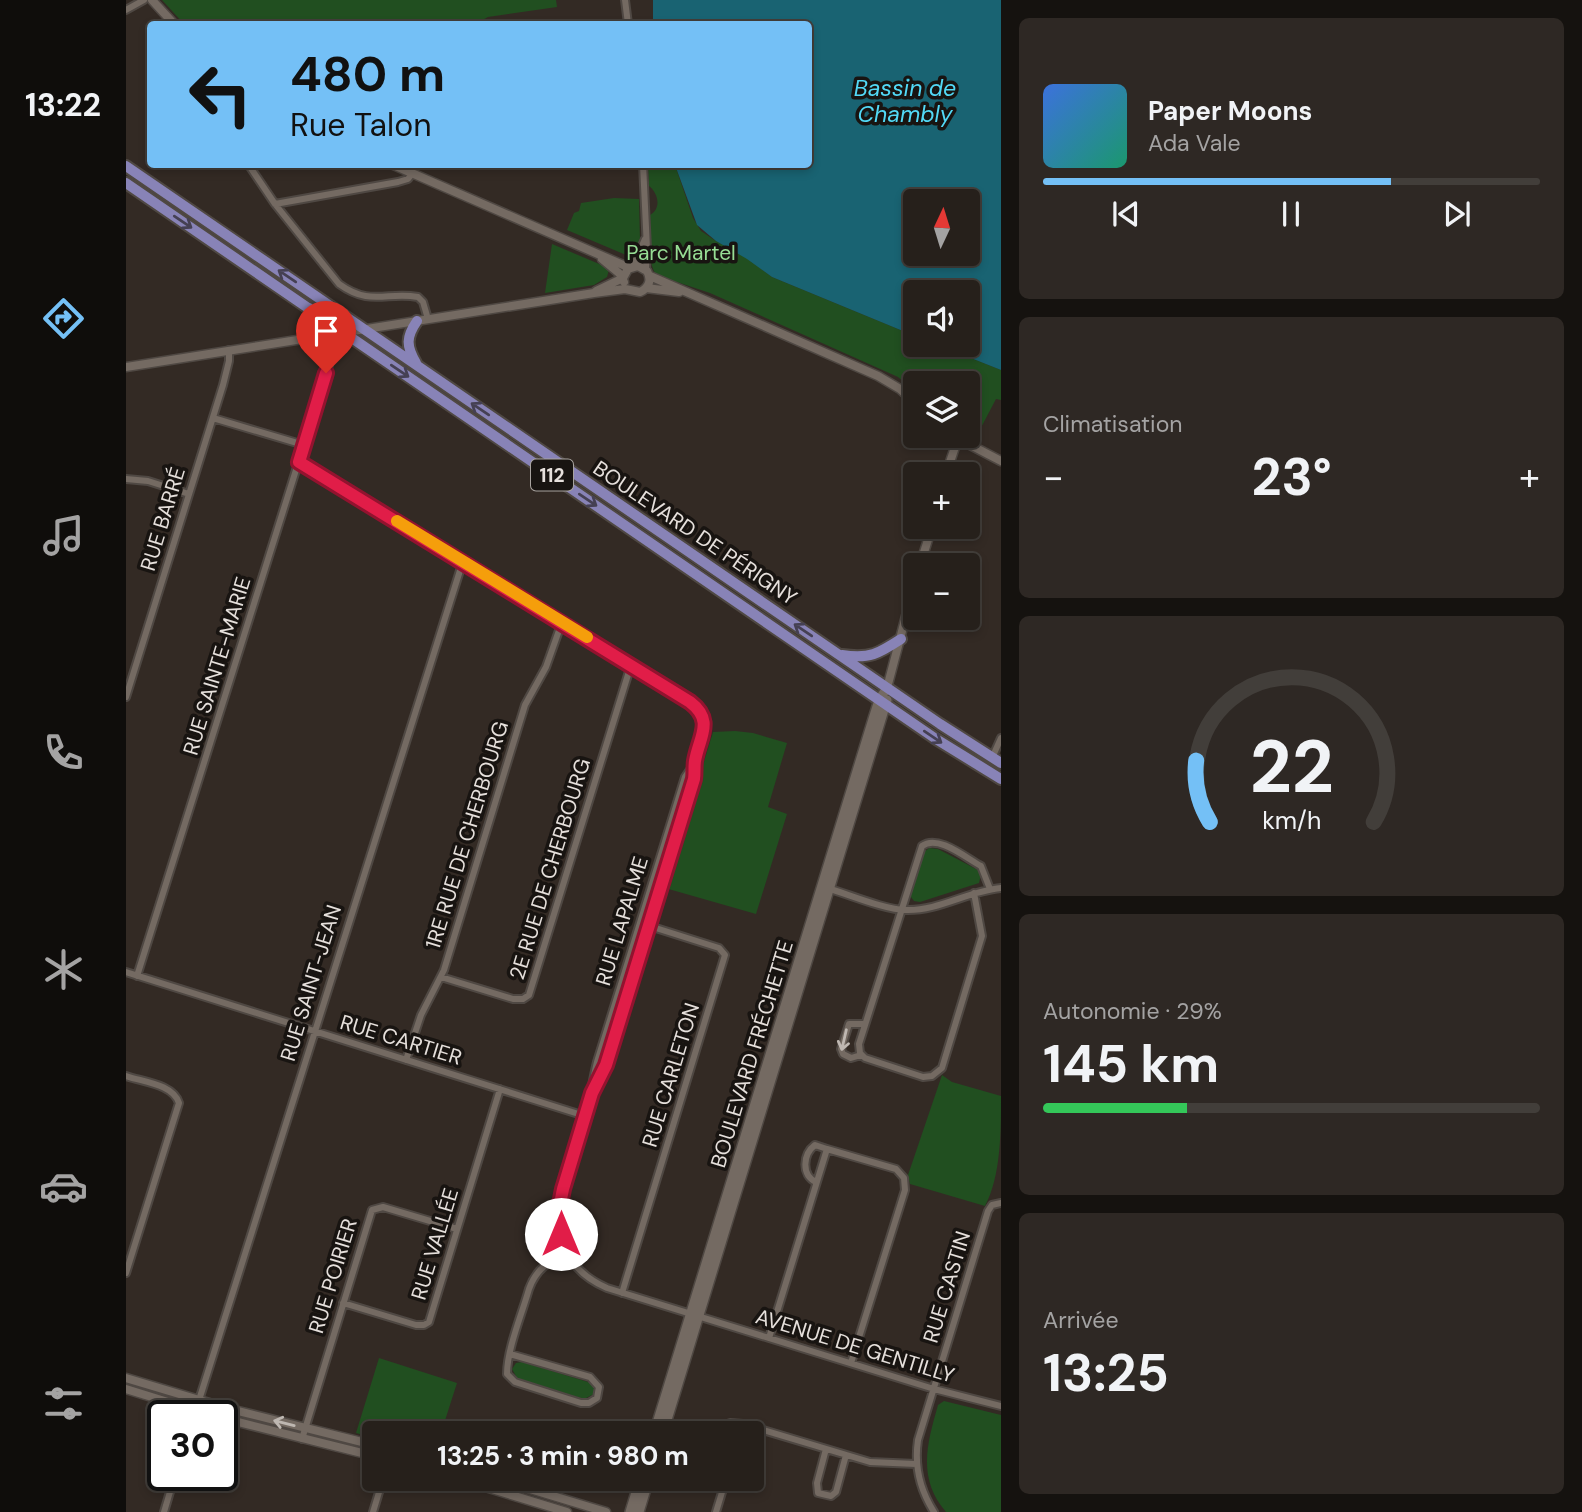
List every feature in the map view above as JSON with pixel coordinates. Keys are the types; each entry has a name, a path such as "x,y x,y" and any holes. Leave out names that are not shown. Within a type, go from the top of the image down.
{"main road":[{"name":"BOULEVARD DE PÉRIGNY","path":"126,166 996,761"},
{"name":"BOULEVARD DE PÉRIGNY","path":"126,184 883,703 964,758 1001,779"},
{"path":"303,339 311,323 309,309"},
{"path":"418,366 409,351 407,341 423,320"},
{"path":"839,654 867,657 881,652 901,639"},
{"name":"BOULEVARD FRÉCHETTE","path":"666,1421 695,1315 887,688"},
{"name":"BOULEVARD FRÉCHETTE","path":"658,1421 695,1315"},
{"path":"630,1512 636,1491"},
{"path":"639,1512 645,1491"}],"street":[{"path":"126,10 144,0"},
{"path":"152,0 171,21"},
{"path":"625,0 628,21"},
{"path":"251,168 275,204 327,271 343,287 371,298 418,298 423,302 423,320"},
{"path":"399,168 597,255 648,273 682,292 716,303 878,376 903,391"},
{"path":"643,168 648,273 646,288"},
{"path":"275,204 398,182 412,174"},
{"path":"593,293 623,278 632,267 646,237"},
{"path":"597,255 623,278 629,290"},
{"path":"126,367 593,293 629,290 638,292 646,288 682,292"},
{"name":"RUE BARRÉ","path":"126,697 213,418 229,361 229,350"},
{"name":"RUE SAINTE-MARIE","path":"137,976 328,365"},
{"path":"213,418 304,445"},
{"path":"977,448 1001,461"},
{"path":"299,462 631,666"},
{"path":"126,479 148,481 189,494"},
{"name":"RUE SAINT-JEAN","path":"199,1400 463,561"},
{"name":"1RE RUE DE CHERBOURG","path":"406,1059 421,1015 441,977 525,705 546,667 562,622"},
{"name":"BOULEVARD FRÉCHETTE","path":"887,688 903,630"},
{"name":"RUE LAPALME","path":"631,666 696,707 704,720 702,738 694,764 694,779 606,1065 592,1093 585,1116 559,1209 561,1234 568,1252 589,1277 601,1285 695,1315"},
{"name":"2E RUE DE CHERBOURG","path":"441,977 513,999 526,998 530,992 631,666"},
{"path":"996,761 1001,738"},
{"name":"RUE LAPALME","path":"592,1093 595,1069 685,777 694,764"},
{"path":"974,893 982,936 942,1068 936,1075 923,1077 868,1060 861,1055 859,1047 900,910 923,845 928,842 938,843 981,866 990,890"},
{"path":"826,887 900,910 925,908 1001,888"},
{"name":"RUE CARLETON","path":"622,1293 725,955 719,948 640,923"},
{"name":"RUE CARTIER","path":"126,972 585,1116"},
{"path":"861,1055 854,1058 847,1056 842,1054 841,1048 849,1024 865,1024"},
{"path":"126,1076 171,1090 179,1103 126,1273"},
{"name":"RUE VALLÉE","path":"343,1303 416,1325 428,1323 500,1089"},
{"path":"816,1182 808,1177 805,1169 810,1149 815,1145 896,1169 905,1182 851,1363"},
{"path":"769,1338 827,1149"},
{"name":"RUE CASTIN","path":"916,1464 919,1435 988,1211 992,1205 1001,1203"},
{"name":"RUE POIRIER","path":"302,1439 373,1208 383,1207 457,1229"},
{"path":"510,1353 590,1377 599,1387 598,1395 592,1402 585,1404 513,1381 506,1371 510,1353 535,1275 547,1263 568,1252"},
{"name":"AVENUE DE GENTILLY","path":"695,1315 934,1389 1001,1406"},
{"path":"126,1377 196,1400"},
{"path":"126,1389 158,1400"},
{"path":"238,1411 362,1442"},
{"path":"238,1422 362,1454"},
{"path":"764,1430 876,1463 916,1464 922,1490 934,1512"},
{"path":"826,1449 816,1486 818,1493 824,1496 831,1496 836,1492 846,1455"},
{"path":"164,1512 170,1491"},
{"path":"373,1512 379,1491"},
{"path":"495,1491 567,1512"},
{"path":"536,1491 606,1512"},
{"path":"714,1511 722,1491"},
{"path":"553,1510 556,1497"}],"green space":[{"path":"162,0 556,0 557,7 488,17 481,21 181,21"},
{"name":"Parc Martel","path":"648,168 676,168 693,218 701,231 745,257 772,277 903,331 903,357 968,357 1001,370 1001,400 996,399 980,429 980,371 903,371 903,381 710,293 656,275 650,254 650,215 657,205 655,192 649,186"},
{"path":"614,198 639,199 640,240 636,249 626,255 567,230 581,203"},
{"path":"552,244 604,266 609,270 607,277 594,285 545,293"},
{"path":"735,731 787,743 768,807 787,814 756,914 665,888 713,732"},
{"path":"929,848 938,849 978,870 981,874 979,883 920,902 914,901 910,892 923,853"},
{"path":"942,1075 952,1082 1001,1096 997,1168 985,1206 910,1184 908,1175"},
{"path":"379,1358 457,1383 445,1421 362,1421 362,1435 356,1433"},
{"path":"522,1362 588,1382 594,1387 594,1394 584,1399 517,1378 512,1369 516,1363"},
{"path":"944,1401 1001,1415 1001,1512 946,1512 937,1499 931,1486 927,1460 938,1405"}],"water":[{"name":"Bassin de Chambly","path":"653,0 1001,0 1001,370 968,357 980,357 980,280 903,280 903,331 772,277 716,241 697,225 676,168 812,168 812,21 653,21"}],"slow traffic":[{"path":"397,521 587,637"}],"route":[{"path":"326,373 299,462 690,702 703,716 704,729 694,764 694,779 606,1065 592,1093 563,1189 559,1209 561,1234"}]}
